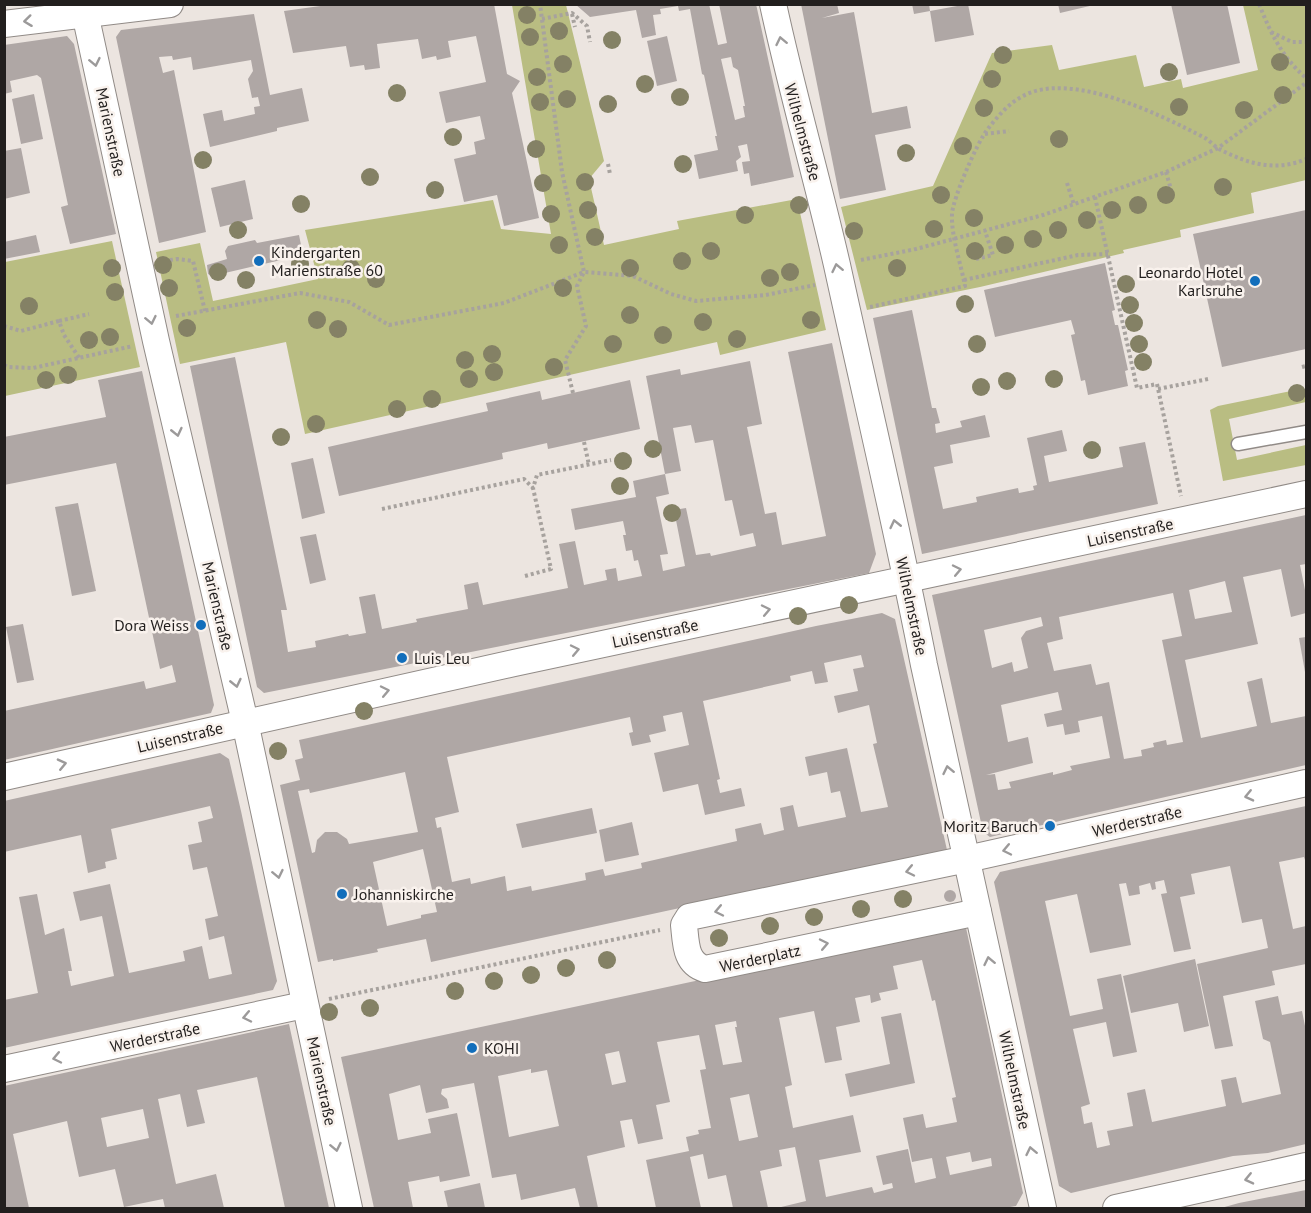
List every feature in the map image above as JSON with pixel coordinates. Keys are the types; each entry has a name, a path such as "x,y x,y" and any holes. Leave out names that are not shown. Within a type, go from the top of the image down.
{"street":[{"path":"4,24 84,10 170,4"},
{"name":"Wilhelmstraße","path":"773,4 789,78 838,272 908,580 1043,1209"},
{"name":"Marienstraße","path":"84,10 154,331 245,722 349,1209"},
{"name":"Luisenstraße","path":"4,777 523,661 1306,494"},
{"name":"Werderstraße","path":"967,858 1306,783"},
{"path":"684,925 689,917 967,858"},
{"name":"Werderplatz","path":"684,925 690,958 695,966 705,969 978,912"},
{"name":"Werderstraße","path":"4,1069 304,1005"},
{"path":"1116,1209 1306,1166"}],"lane":[{"path":"1238,444 1306,432"}],"path":[{"path":"540,4 562,172 584,272 577,286 586,327 565,360 573,393"},
{"path":"1259,4 1270,32 1286,58 1306,78"},
{"path":"542,19 572,13"},
{"path":"572,13 575,27"},
{"path":"572,13 587,26 590,42"},
{"path":"1270,32 1292,42 1306,42"},
{"path":"4,365 33,368 80,359 205,311 300,293 349,303 389,325 504,303 584,272 633,276 671,294 696,301 766,295 838,272 870,259 985,231 1074,205 1166,172 1218,148 1306,83"},
{"path":"846,312 965,286 952,213 969,165 984,134 996,118 1025,95 1060,88 1093,92 1144,109 1254,164 1283,166 1306,159"},
{"path":"984,134 1009,131"},
{"path":"608,164 610,174"},
{"path":"1166,172 1172,193"},
{"path":"1067,183 1074,205"},
{"path":"1095,198 1137,388 1158,384 1186,520"},
{"path":"976,259 993,255 985,231"},
{"path":"964,280 1078,255 1108,254"},
{"path":"139,264 177,259 193,261 205,311"},
{"path":"4,326 21,331 89,314"},
{"path":"59,321 64,335 80,359"},
{"path":"1158,389 1208,379"},
{"path":"584,442 589,465"},
{"path":"525,576 552,569 533,488 537,476 611,460"},
{"path":"382,509 524,480 533,488"},
{"path":"304,1005 684,925"}],"green space":[{"path":"512,5 566,5 604,161 589,179 604,245 679,229 677,221 797,199 826,330 720,355 717,342 305,434 286,342 180,364 156,252 200,243 213,301 318,279 305,230 493,200 501,229 551,234"},
{"path":"1243,5 1306,5 1306,180 1251,193 1254,213 1180,230 1181,237 980,287 867,310 841,207 933,186 992,53 1052,45 1059,70 1136,55 1144,87 1181,79 1183,88 1258,70"},
{"path":"112,241 140,367 5,396 5,262"},
{"path":"1301,389 1306,395 1306,402 1229,419 1237,460 1306,445 1306,465 1223,481 1210,410 1218,406"}],"building":[{"path":"335,4 494,4 507,74 520,81 512,93 539,218 504,226 497,195 464,202 454,159 476,154 474,142 485,139 480,116 446,123 439,92 486,82 476,36 448,41 451,57 437,60 436,56 422,59 418,39 377,44 380,68 365,70 364,65 350,67 346,46 293,53 284,11"},
{"path":"575,4 709,4 718,45 727,43 719,4 756,4 794,177 751,186 749,173 744,174 742,162 750,161 747,144 738,146 741,157 736,161 738,171 699,179 694,155 718,150 690,9 679,11 678,6 660,9 661,14 653,15 656,35 642,38 636,10 590,17","holes":["731,57 733,67 738,70 745,106 743,106 745,117 735,120 721,59"]},
{"path":"801,4 837,4 839,13 822,18 854,12 872,113 907,106 911,128 875,135 886,190 840,199"},
{"path":"912,4 929,4 930,11 914,14"},
{"path":"968,4 974,35 935,42 930,11"},
{"path":"1058,4 1093,4 1094,5 1060,13"},
{"path":"1171,4 1227,4 1240,63 1187,75"},
{"path":"254,14 270,95 302,88 309,121 210,147 203,114 222,110 224,121 255,114 254,107 260,106 258,97 252,98 248,79 253,71 251,60 193,70 191,57 173,60 172,56 159,57 163,73 174,70 206,232 159,243 116,37 121,30"},
{"path":"67,36 74,44 116,234 70,244 61,207 68,205 41,78 37,75 10,81 12,92 4,94 4,45"},
{"path":"667,36 677,81 657,86 647,41"},
{"path":"34,94 43,139 21,144 12,99"},
{"path":"21,148 30,193 4,199 4,151"},
{"path":"245,180 253,219 220,227 211,188"},
{"name":"Leonardo Hotel Karlsruhe","path":"1306,210 1306,349 1222,367 1193,234"},
{"path":"36,235 40,252 4,259 4,242"},
{"name":"Kindergarten Marienstraße 60","path":"299,235 303,255 212,276 208,274 207,265 227,259 225,251 228,246"},
{"path":"1105,263 1115,310 1112,311 1115,325 1118,325 1128,370 1125,371 1128,386 1088,395 1085,380 1081,381 1071,335 1075,334 1071,320 995,337 984,290"},
{"path":"912,310 932,408 936,408 940,423 935,424 936,433 962,427 960,421 985,415 990,437 950,445 953,463 934,467 943,509 977,502 976,497 1018,488 1019,493 1034,490 1033,486 1037,485 1027,438 1062,430 1067,451 1044,456 1049,482 1123,467 1119,447 1145,442 1158,504 922,554 873,318"},
{"path":"832,343 876,554 869,573 264,693 257,687 190,366 235,357 287,610 281,610 288,652 316,647 315,641 348,634 349,636 366,633 359,597 375,594 382,629 417,622 416,619 468,609 464,585 478,582 483,605 568,588 559,544 575,541 584,585 607,580 605,570 616,568 618,581 642,576 638,560 634,561 632,550 626,551 623,521 575,530 571,509 636,497 633,481 665,474 646,376 680,369 681,375 750,361 762,424 747,427 765,514 776,512 782,545 826,536 788,352","holes":["691,425 695,443 713,440 725,501 732,500 740,536 753,533 756,546 711,556 710,553 696,555 686,508 674,510 685,566 663,571 660,555 668,554 656,497 669,494 665,474 681,471 673,428"]},
{"path":"142,371 214,705 211,713 4,760 4,711 144,681 146,689 176,682 172,665 160,669 116,463 4,485 4,437 106,417 98,380"},
{"path":"630,380 640,429 548,449 547,443 502,453 503,459 339,496 328,447 488,411 486,403 540,391 542,400"},
{"path":"313,458 325,513 302,519 291,463"},
{"path":"78,503 96,591 72,596 55,507"},
{"path":"1306,515 1306,564 1300,565 1306,595 1306,613 1291,617 1281,569 1243,577 1258,644 1185,660 1201,738 1257,726 1247,682 1262,678 1271,723 1306,716 1306,765 990,837 983,832 932,595","holes":["1225,581 1232,612 1195,619 1189,590","1173,593 1182,636 1162,640 1183,742 1167,745 1166,740 1153,743 1154,747 1141,750 1142,756 1124,759 1109,682 1096,685 1091,664 1054,671 1047,643 1063,639 1059,617","1041,617 1043,626 1026,631 1021,638 1028,668 1014,672 1012,662 992,668 984,630","1058,692 1062,710 1044,714 1047,727 1063,724 1065,735 1080,732 1078,721 1102,716 1110,758 1070,766 1072,770 1053,775 1053,772 1009,782 1011,788 998,790 995,774 986,775 1033,763 1028,737 1008,742 1001,705"]},
{"path":"316,534 326,580 310,584 300,537"},
{"path":"882,613 895,619 947,850 431,962 426,939 377,949 378,952 318,962 280,785 300,780 295,760 303,758 299,740","holes":["861,655 864,667 853,669 858,691 834,696 838,713 869,705 877,743 873,744 888,807 861,812 847,748 805,757 809,776 827,772 831,793 840,791 846,817 798,827 793,805 780,808 784,830 764,835 761,823 735,829 737,841 641,863 642,868 605,876 603,869 585,873 586,880 532,891 531,886 507,891 505,876 471,884 470,878 452,882 441,827 437,828 435,818 459,812 447,757 630,717 633,732 629,733 632,746 651,742 649,735 666,731 663,716 682,712 689,745 654,753 663,792 698,784 705,815 745,806 741,788 720,793 717,780 720,779 703,701 791,681 790,676 812,671 815,684 828,682 824,663","405,772 418,832 349,844 347,839 337,832 325,832 317,840 315,852 312,853 298,791 309,789 310,793","423,849 437,912 387,926 373,862"]},
{"path":"23,624 34,680 17,683 6,627"},
{"path":"1306,637 1306,672 1305,672 1299,638"},
{"path":"220,753 229,759 241,811 277,981 273,990 4,1048 4,1000 38,993 19,897 37,894 45,935 64,928 72,971 68,971 71,986 114,976 102,916 80,921 73,892 110,884 129,973 185,961 183,951 202,946 209,979 232,974 224,936 209,940 205,919 218,916 207,867 193,870 188,845 202,842 198,822 213,818 210,806 111,829 117,859 105,862 106,868 88,873 81,835 4,852 4,801"},
{"path":"1306,806 1306,863 1304,857 1279,862 1293,929 1306,926 1306,964 1272,971 1275,985 1223,996 1233,1046 1215,1049 1197,964 1268,948 1262,919 1242,923 1230,866 1191,874 1195,894 1180,897 1191,949 1174,952 1161,894 1167,893 1164,880 1155,882 1156,889 1152,890 1150,883 1139,886 1140,894 1129,896 1126,883 1119,884 1131,945 1090,953 1077,894 1045,901 1070,1016 1103,1009 1097,979 1121,974 1137,1052 1113,1057 1106,1022 1073,1029 1090,1104 1081,1107 1084,1124 1092,1122 1097,1148 1110,1145 1107,1131 1133,1126 1127,1093 1145,1089 1152,1122 1226,1106 1221,1080 1236,1077 1242,1103 1281,1094 1270,1042 1263,1039 1255,1001 1278,996 1282,1015 1302,1011 1306,1031 1306,1144 1268,1153 1233,1156 1071,1193 1059,1186 994,882 1000,872"},
{"path":"592,808 597,833 522,848 516,824"},
{"path":"632,822 639,855 605,862 599,830"},
{"path":"952,890 956,896 952,902 948,902 944,894"},
{"path":"965,923 1023,1193 1016,1206 1004,1208 777,1208 806,1201 795,1147 779,1150 782,1166 760,1171 768,1208 733,1208 726,1175 708,1179 703,1154 690,1157 701,1208 656,1208 646,1160 689,1151 686,1137 699,1134 698,1130 711,1128 700,1070 706,1069 699,1035 657,1042 670,1102 656,1105 663,1139 638,1144 632,1119 620,1121 625,1147 587,1156 598,1208 580,1208 575,1188 521,1200 516,1174 492,1178 474,1083 442,1089 441,1094 447,1099 449,1108 426,1113 420,1085 389,1094 398,1140 431,1133 428,1119 457,1113 470,1176 440,1182 439,1176 408,1182 413,1208 374,1208 341,1057","holes":["922,960 932,1001 935,1000 956,1097 952,1098 957,1122 926,1128 923,1114 903,1118 912,1162 932,1158 936,1178 915,1183 908,1149 876,1156 883,1185 892,1183 893,1188 874,1193 872,1187 826,1197 819,1160 861,1152 853,1115 793,1128 785,1087 792,1085 779,1018 814,1011 825,1063 842,1060 836,1027 860,1022 855,998 870,995 871,1003 881,1000 879,993 898,989 893,966","736,1021 737,1027 735,1027 742,1062 723,1065 715,1025","619,1051 626,1082 612,1085 605,1054","531,1069 531,1073 547,1070 559,1126 509,1137 498,1076","749,1094 758,1137 739,1141 730,1098","970,1152 972,1162 991,1158 992,1166 950,1175 946,1157"]},
{"path":"1195,959 1209,1026 1184,1032 1178,1003 1131,1013 1123,976"},
{"path":"901,1013 915,1083 850,1097 845,1074 890,1064 881,1017"},
{"path":"289,1024 329,1208 285,1208 257,1077 197,1090 205,1123 187,1127 180,1094 158,1099 176,1184 216,1174 224,1208 165,1208 163,1199 124,1207 115,1169 79,1177 67,1121 13,1134 29,1208 6,1208 4,1200 4,1086","holes":["143,1109 149,1138 107,1147 101,1118"]},
{"path":"480,1183 485,1208 448,1208 444,1191"},
{"path":"1306,1190 1306,1208 1221,1208 1239,1203"}],"place":[{"name":"Kindergarten Marienstraße 60","path":"259,261"},
{"name":"Leonardo Hotel Karlsruhe","path":"1255,281"},
{"name":"Dora Weiss","path":"201,625"},
{"name":"Luis Leu","path":"402,658"},
{"name":"Moritz Baruch","path":"1050,826"},
{"name":"Johanniskirche","path":"342,894"},
{"name":"KOHI","path":"472,1048"}]}
